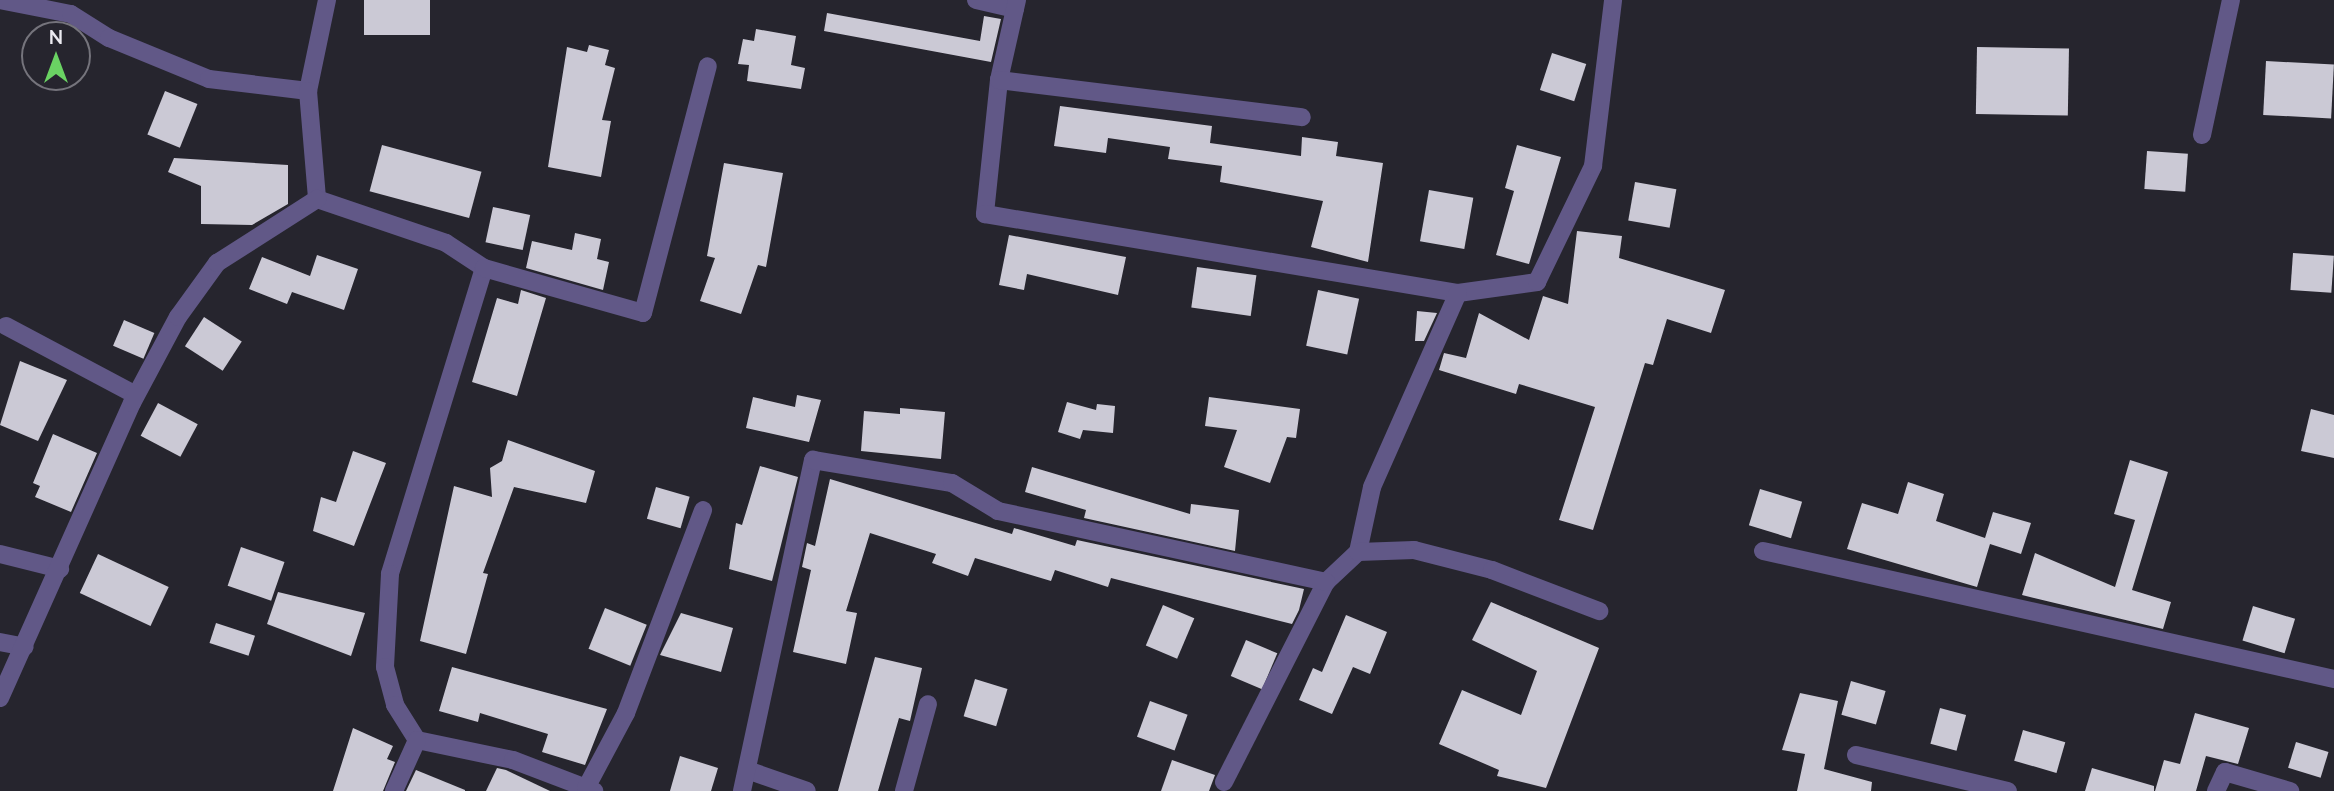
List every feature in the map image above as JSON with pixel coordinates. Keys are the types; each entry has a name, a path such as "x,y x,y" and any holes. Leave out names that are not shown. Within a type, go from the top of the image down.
{"street":[{"path":"0,0 71,14 109,38 209,79 308,91"},
{"path":"317,199 308,91 327,0"},
{"path":"976,0 1016,4 999,79 985,214 1458,293 1537,282 1593,166 1613,0"},
{"path":"2203,135 2231,0"},
{"path":"317,199 446,243 484,268 643,313 708,66"},
{"path":"999,79 1302,117"},
{"path":"0,698 136,395 217,263 317,199"},
{"path":"484,268 390,574 384,667 395,705 417,740 513,760 590,790 626,713 703,510"},
{"path":"1224,782 1326,582 1358,552 1373,487 1458,293"},
{"path":"6,326 136,395"},
{"path":"742,791 750,771 813,460 952,484 998,511 1326,582"},
{"path":"1763,551 2334,680"},
{"path":"1358,552 1427,553 1599,611"},
{"path":"0,554 60,569"},
{"path":"0,642 24,647"},
{"path":"904,791 929,704"},
{"path":"394,791 417,740"},
{"path":"1856,755 2008,791"},
{"path":"750,771 807,791"},
{"path":"2216,791 2225,772 2290,791"}],"building":[{"path":"364,0 430,0 430,35 364,35"},
{"path":"827,13 980,41 984,16 1001,19 991,62 824,31"},
{"path":"756,29 796,36 791,65 805,68 801,89 747,81 749,65 738,64 743,39 754,41"},
{"path":"589,45 609,50 605,65 615,68 602,120 611,121 601,177 548,167 567,47 587,52"},
{"path":"1977,47 2069,49 2068,116 1976,114"},
{"path":"1552,53 1586,64 1574,101 1540,90"},
{"path":"2266,61 2334,65 2331,118 2263,115"},
{"path":"165,91 197,104 180,148 147,135"},
{"path":"1060,106 1212,126 1210,143 1301,156 1302,137 1338,142 1336,156 1383,163 1368,262 1311,247 1323,201 1220,182 1222,166 1168,159 1170,147 1108,138 1106,153 1054,146"},
{"path":"382,145 481,172 469,218 370,191"},
{"path":"1517,145 1561,157 1529,264 1496,255 1514,191 1505,188"},
{"path":"2147,151 2188,154 2185,192 2144,189"},
{"path":"174,158 288,165 288,204 252,225 201,224 201,186 168,172"},
{"path":"724,163 783,173 766,267 758,265 741,314 700,301 715,258 707,256"},
{"path":"1635,182 1676,189 1670,228 1628,220"},
{"path":"1429,190 1473,198 1464,249 1420,241"},
{"path":"493,207 530,215 523,250 486,242"},
{"path":"1577,231 1622,236 1619,258 1725,290 1711,333 1667,319 1653,365 1645,363 1593,530 1559,520 1595,407 1519,384 1516,394 1439,370 1444,353 1466,358 1479,313 1529,340 1543,296 1568,304"},
{"path":"575,233 601,239 597,259 609,262 603,290 526,268 532,241 572,250"},
{"path":"1009,235 1126,257 1118,295 1027,274 1024,290 999,285"},
{"path":"2293,253 2334,256 2331,293 2290,290"},
{"path":"317,255 358,269 344,310 292,292 287,304 249,289 262,257 310,276"},
{"path":"1197,267 1256,275 1251,316 1191,308"},
{"path":"521,290 546,298 517,396 472,382 497,298 518,304"},
{"path":"1318,290 1359,299 1347,354 1306,346"},
{"path":"1417,311 1437,313 1424,341 1415,341"},
{"path":"204,317 242,342 223,371 185,346"},
{"path":"124,320 154,333 143,359 113,346"},
{"path":"20,361 67,380 38,441 0,425"},
{"path":"797,395 821,400 809,442 746,428 753,397 795,407"},
{"path":"1209,397 1300,409 1296,438 1287,437 1270,483 1224,467 1237,430 1205,426"},
{"path":"1067,402 1096,410 1097,404 1115,406 1113,433 1083,430 1080,439 1058,432"},
{"path":"158,403 198,424 180,457 141,436"},
{"path":"900,408 945,412 941,459 861,451 864,411 900,414"},
{"path":"2311,409 2334,415 2334,458 2301,451"},
{"path":"53,434 97,453 71,512 35,497 40,486 33,483"},
{"path":"508,440 595,471 586,503 514,487 483,573 488,574 466,654 420,641 454,486 492,497 490,468 502,461"},
{"path":"353,451 386,463 354,546 313,531 321,497 336,502"},
{"path":"2130,460 2168,472 2132,590 2171,602 2163,629 2022,595 2035,553 2115,587 2135,520 2114,514"},
{"path":"760,466 798,477 772,581 729,569 736,523 742,525"},
{"path":"1032,467 1190,514 1191,504 1239,510 1235,551 1084,518 1086,510 1025,492"},
{"path":"830,479 1012,534 1014,528 1075,546 1077,540 1304,589 1299,610 1292,624 1111,578 1108,587 1055,570 1051,581 975,558 968,576 932,563 936,554 870,533 846,611 857,613 846,664 793,652 811,570 802,567 807,543 815,546"},
{"path":"1908,482 1944,494 1936,521 1985,538 1993,512 2031,523 2021,554 1990,544 1977,587 1847,549 1862,503 1898,514"},
{"path":"656,487 690,497 681,528 647,519"},
{"path":"1760,489 1802,502 1791,538 1749,525"},
{"path":"241,547 284,562 271,601 228,586"},
{"path":"98,554 169,587 151,626 80,593"},
{"path":"278,592 365,613 351,656 267,624"},
{"path":"1491,602 1599,648 1546,788 1497,776 1499,770 1439,744 1462,690 1521,715 1537,671 1472,640"},
{"path":"1163,605 1194,618 1177,659 1146,646"},
{"path":"2253,606 2295,619 2285,653 2242,640"},
{"path":"605,608 647,625 630,666 589,649"},
{"path":"681,613 733,628 721,672 660,655"},
{"path":"1346,615 1387,632 1370,674 1353,667 1332,714 1299,700 1313,668 1322,672"},
{"path":"216,623 255,636 249,656 210,643"},
{"path":"1246,640 1277,653 1262,689 1231,676"},
{"path":"875,657 922,668 910,721 899,718 878,791 838,791"},
{"path":"452,667 607,709 585,765 542,752 548,734 480,713 478,722 439,711"},
{"path":"975,679 1008,689 996,726 964,716"},
{"path":"1851,681 1886,691 1876,725 1841,715"},
{"path":"1800,693 1838,701 1824,769 1872,782 1871,791 1797,791 1805,754 1782,750"},
{"path":"1150,701 1188,715 1175,750 1137,737"},
{"path":"1940,708 1966,715 1957,751 1930,744"},
{"path":"2195,713 2249,728 2238,764 2206,756 2196,791 2155,791 2164,760 2180,764"},
{"path":"353,728 393,746 387,759 395,762 383,791 333,791"},
{"path":"2023,730 2065,742 2056,773 2014,761"},
{"path":"2296,742 2329,752 2321,778 2288,768"},
{"path":"680,756 718,768 711,791 670,791"},
{"path":"1172,760 1215,775 1209,791 1161,791"},
{"path":"497,768 506,770 550,791 486,791"},
{"path":"2092,768 2154,786 2154,791 2085,791"},
{"path":"416,770 465,790 465,791 406,791"}]}
